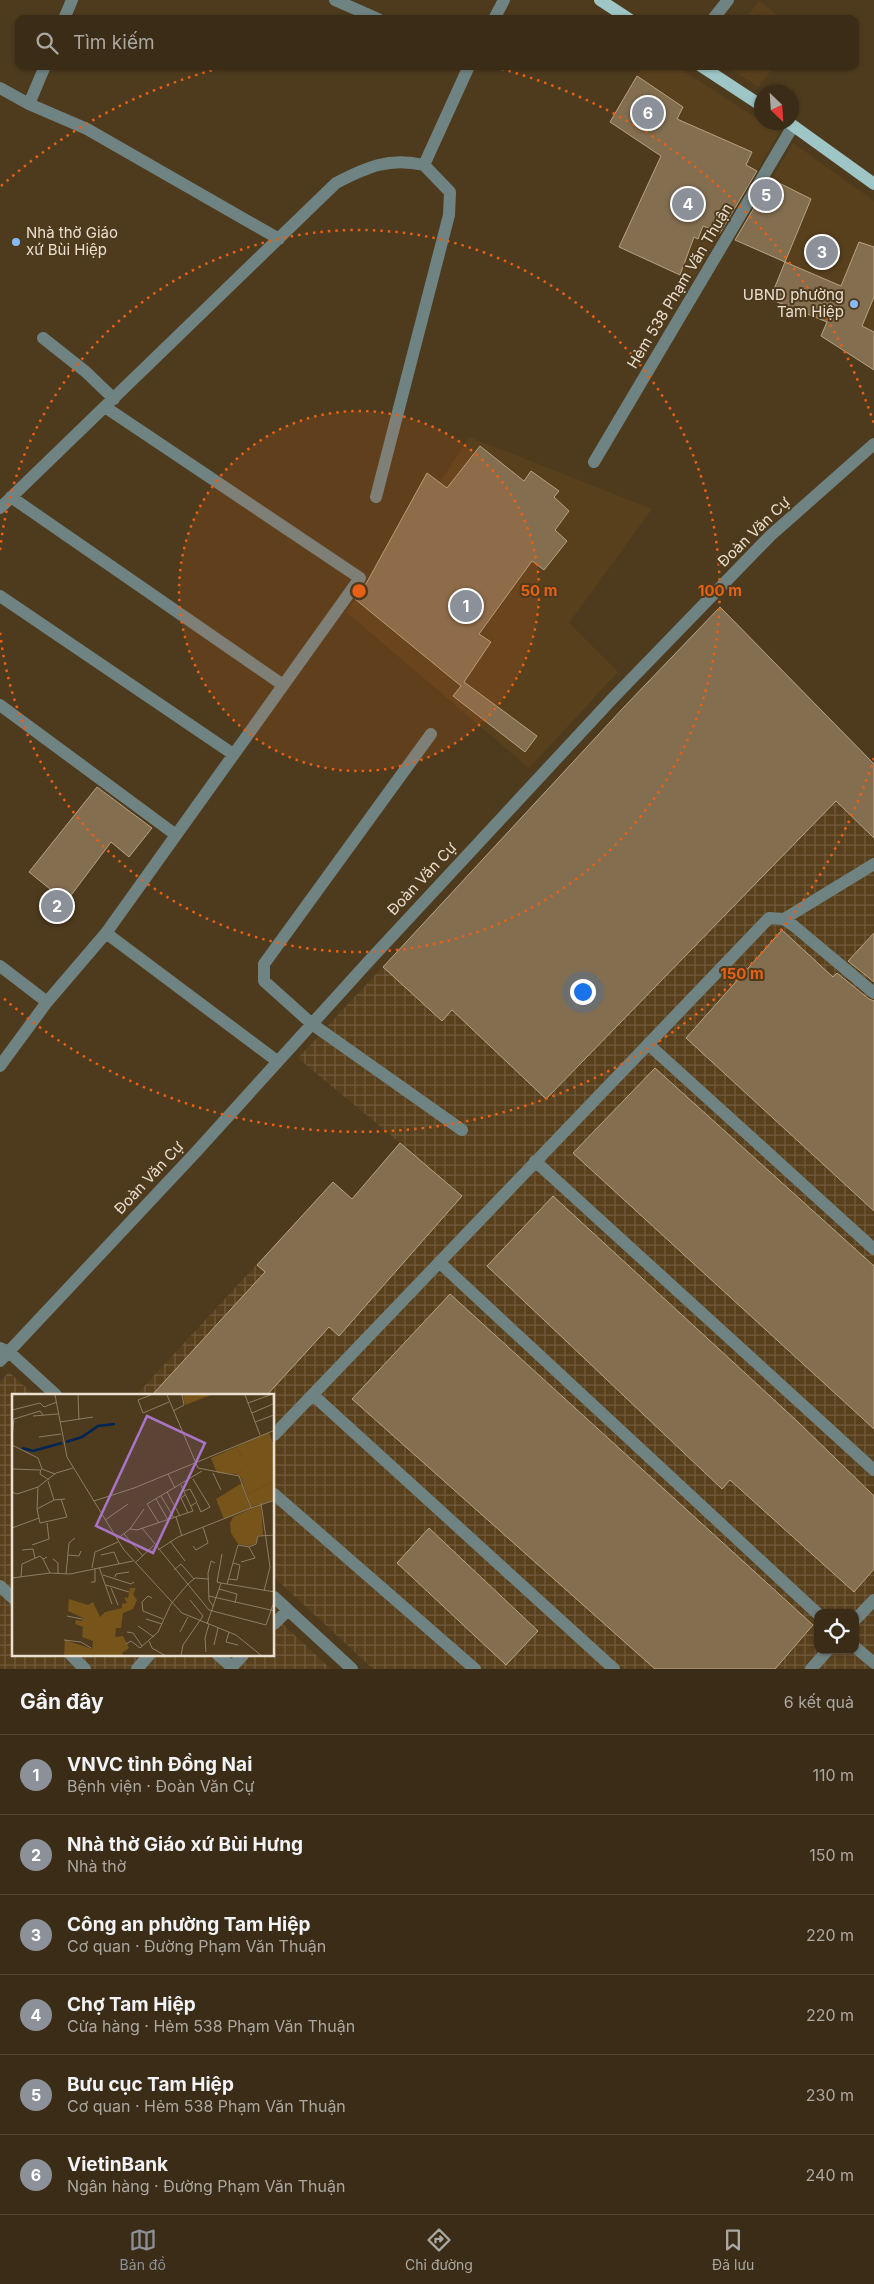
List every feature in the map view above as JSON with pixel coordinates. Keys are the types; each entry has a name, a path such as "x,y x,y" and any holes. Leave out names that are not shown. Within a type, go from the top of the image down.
{"main road":[{"path":"600,0 623,15"},
{"path":"707,70 754,101"},
{"path":"798,130 874,184"}],"street":[{"path":"66,15 72,0"},
{"path":"335,0 369,15"},
{"path":"496,15 504,0"},
{"path":"716,15 728,0"},
{"path":"29,104 42,70"},
{"path":"424,165 467,70"},
{"path":"0,88 29,104 87,129 279,239"},
{"name":"Hẻm 538 Phạm Văn Thuận","path":"594,462 787,130"},
{"path":"0,508 336,183 385,162 412,162 424,165 450,192 449,215 376,497"},
{"path":"0,1066 46,1002 106,933 360,578 109,403 86,372 43,338"},
{"name":"Đoàn Văn Cự","path":"3,1353 196,1152 277,1061 606,706 737,569 770,536 874,444"},
{"path":"11,497 284,684"},
{"path":"0,596 233,754"},
{"path":"0,705 176,835"},
{"path":"431,734 264,964 264,981 312,1024 462,1130"},
{"path":"275,1434 769,918 784,919 874,864"},
{"path":"784,919 874,994"},
{"path":"106,933 277,1061"},
{"path":"0,966 46,1002"},
{"path":"648,1044 874,1249"},
{"path":"535,1161 874,1470"},
{"path":"439,1262 814,1610"},
{"path":"3,1353 55,1394"},
{"path":"312,1395 614,1669"},
{"path":"275,1495 475,1669"},
{"path":"0,1586 12,1597"},
{"path":"275,1598 352,1669"},
{"path":"859,1616 874,1600"},
{"path":"275,1623 288,1610"},
{"path":"859,1650 874,1663"},
{"path":"811,1669 824,1654"},
{"path":"72,1656 86,1669"},
{"path":"137,1669 148,1656"},
{"path":"219,1656 232,1668 243,1656"}],"shaded area":[{"path":"759,1 777,15 748,15"},
{"path":"641,70 682,70 754,117 754,130 774,130 779,133 693,280 619,247 661,156 610,122"},
{"path":"732,70 772,70 760,85 755,85"},
{"path":"793,143 874,201 874,370 821,336 827,322 770,299 785,262 736,240"},
{"path":"469,437 652,509 569,623 618,672 529,768 346,612 440,482"},
{"path":"720,607 874,764 874,1669 373,1669 275,1578 275,1394 137,1394 333,1182 352,1199 400,1143 298,1058 624,707"},
{"path":"9,1372 33,1394 12,1394 12,1656 275,1656 275,1617 331,1669 0,1669 0,1382"}],"building":[{"path":"637,76 683,107 677,119 752,152 746,165 757,171 720,233 703,226 698,239 694,237 680,275 619,247 661,156 610,122"},
{"path":"771,179 811,199 785,262 735,240"},
{"name":"UBND phường Tam Hiệp","path":"859,242 874,247 874,297 862,326 874,332 874,370 821,336 827,322 770,299 785,262 841,286"},
{"path":"480,446 524,481 531,471 559,491 554,497 569,511 555,530 567,541 544,570 532,561 479,634 491,642 464,682 537,736 525,752 453,696 461,686 355,599 367,582 427,473 447,488"},
{"path":"720,607 874,764 874,838 836,801 546,1099 452,1010 442,1021 383,967 624,707"},
{"path":"97,787 152,828 129,857 111,842 66,902 29,872"},
{"path":"782,930 833,977 837,973 874,1001 874,1211 686,1038"},
{"path":"874,933 874,982 848,961"},
{"path":"655,1068 874,1266 874,1429 573,1153"},
{"path":"400,1143 462,1196 339,1336 329,1327 268,1394 153,1394 265,1272 257,1265 333,1182 352,1199"},
{"path":"553,1196 797,1421 874,1496 874,1569 854,1592 730,1480 722,1489 487,1266"},
{"path":"450,1294 813,1625 775,1669 655,1669 352,1399"},
{"path":"429,1528 538,1631 506,1665 397,1563"}],"place":[{"name":"VietinBank","path":"648,113"},
{"name":"Bưu cục Tam Hiệp","path":"766,195"},
{"name":"Chợ Tam Hiệp","path":"688,204"},
{"name":"Nhà thờ Giáo xứ Bùi Hiệp","path":"16,242"},
{"name":"Công an phường Tam Hiệp","path":"822,252"},
{"name":"UBND phường Tam Hiệp","path":"854,304"},
{"name":"VNVC tỉnh Đồng Nai","path":"466,606"},
{"name":"Nhà thờ Giáo xứ Bùi Hưng","path":"57,906"}]}
